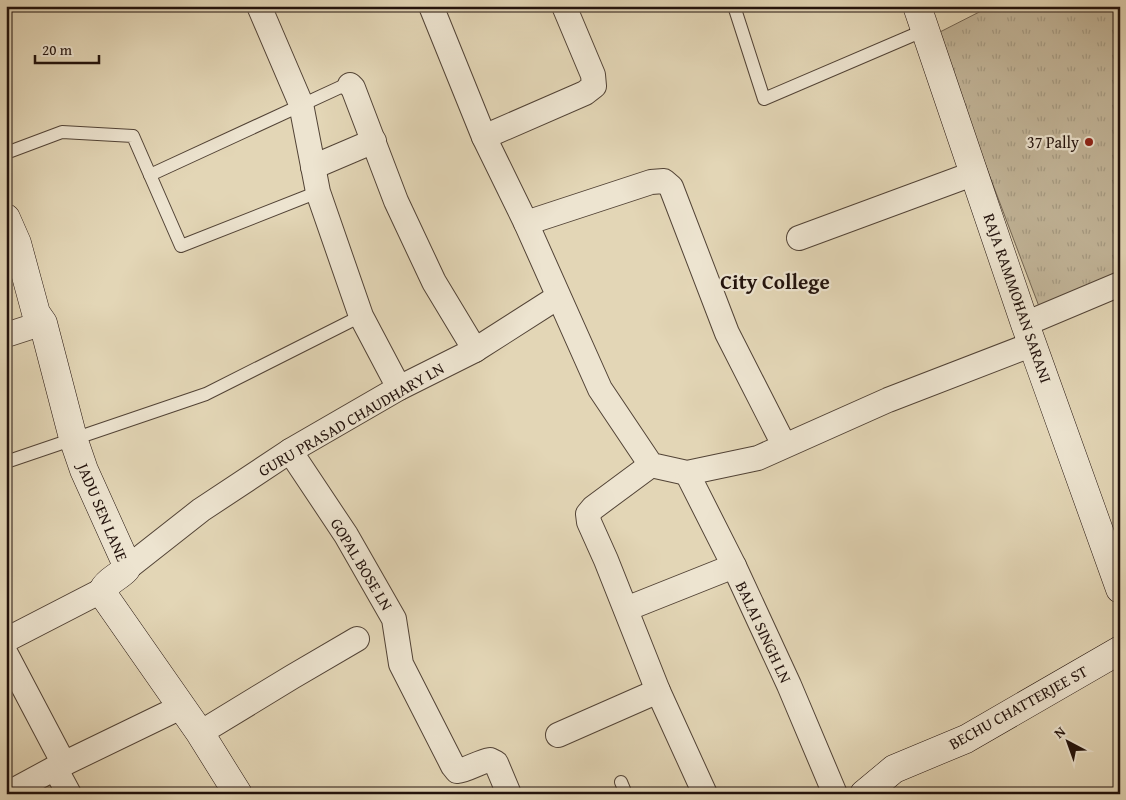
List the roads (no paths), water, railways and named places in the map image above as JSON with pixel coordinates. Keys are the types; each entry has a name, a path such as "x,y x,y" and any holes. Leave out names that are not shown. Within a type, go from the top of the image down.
{"street":[{"path":"258,6 301,104 318,192 361,316 400,388"},
{"path":"431,6 484,136 526,223 600,389 651,465 687,473 758,458 1029,334 1120,284"},
{"path":"484,136 585,92 594,86 593,75 564,6"},
{"name":"RAJA RAMMOHAN SARANI","path":"921,18 1029,334 1120,589"},
{"path":"350,85 353,88 396,201 434,282 475,350"},
{"path":"313,167 374,141"},
{"path":"798,238 975,173"},
{"path":"526,223 651,182 664,181 671,187 727,333 784,445"},
{"name":"JADU SEN LANE","path":"6,218 17,243 36,313 43,323 73,438 84,470 125,561 126,569 107,583 103,590"},
{"name":"GURU PRASAD CHAUDHARY LN","path":"126,569 202,510 290,450 400,388 475,350 558,297"},
{"path":"6,335 43,323"},
{"name":"GOPAL BOSE LN","path":"290,450 346,535 394,619 401,664 453,766 457,771 464,770 482,761 490,760 496,763 509,794"},
{"path":"651,465 588,514 588,522 626,609 658,690 705,794"},
{"name":"BALAI SINGH LN","path":"687,473 734,566 789,685 835,794"},
{"path":"626,609 734,566"},
{"path":"6,640 103,590 105,597 200,733 238,794"},
{"path":"200,733 357,639"},
{"name":"BECHU CHATTERJEE ST","path":"864,794 894,769 966,739 1120,650"},
{"path":"6,654 59,766 69,794"},
{"path":"558,735 658,690"},
{"path":"7,794 59,766 181,707"}],"lane":[{"path":"734,6 764,99 921,18"},
{"path":"150,175 301,104 345,85 350,85"},
{"path":"6,153 62,132 133,136 181,246 318,192"},
{"path":"6,462 206,394 361,316"}],"place":[{"name":"37 Pally","path":"1089,142"}],"district":[{"name":"City College","path":"775,281"}]}
